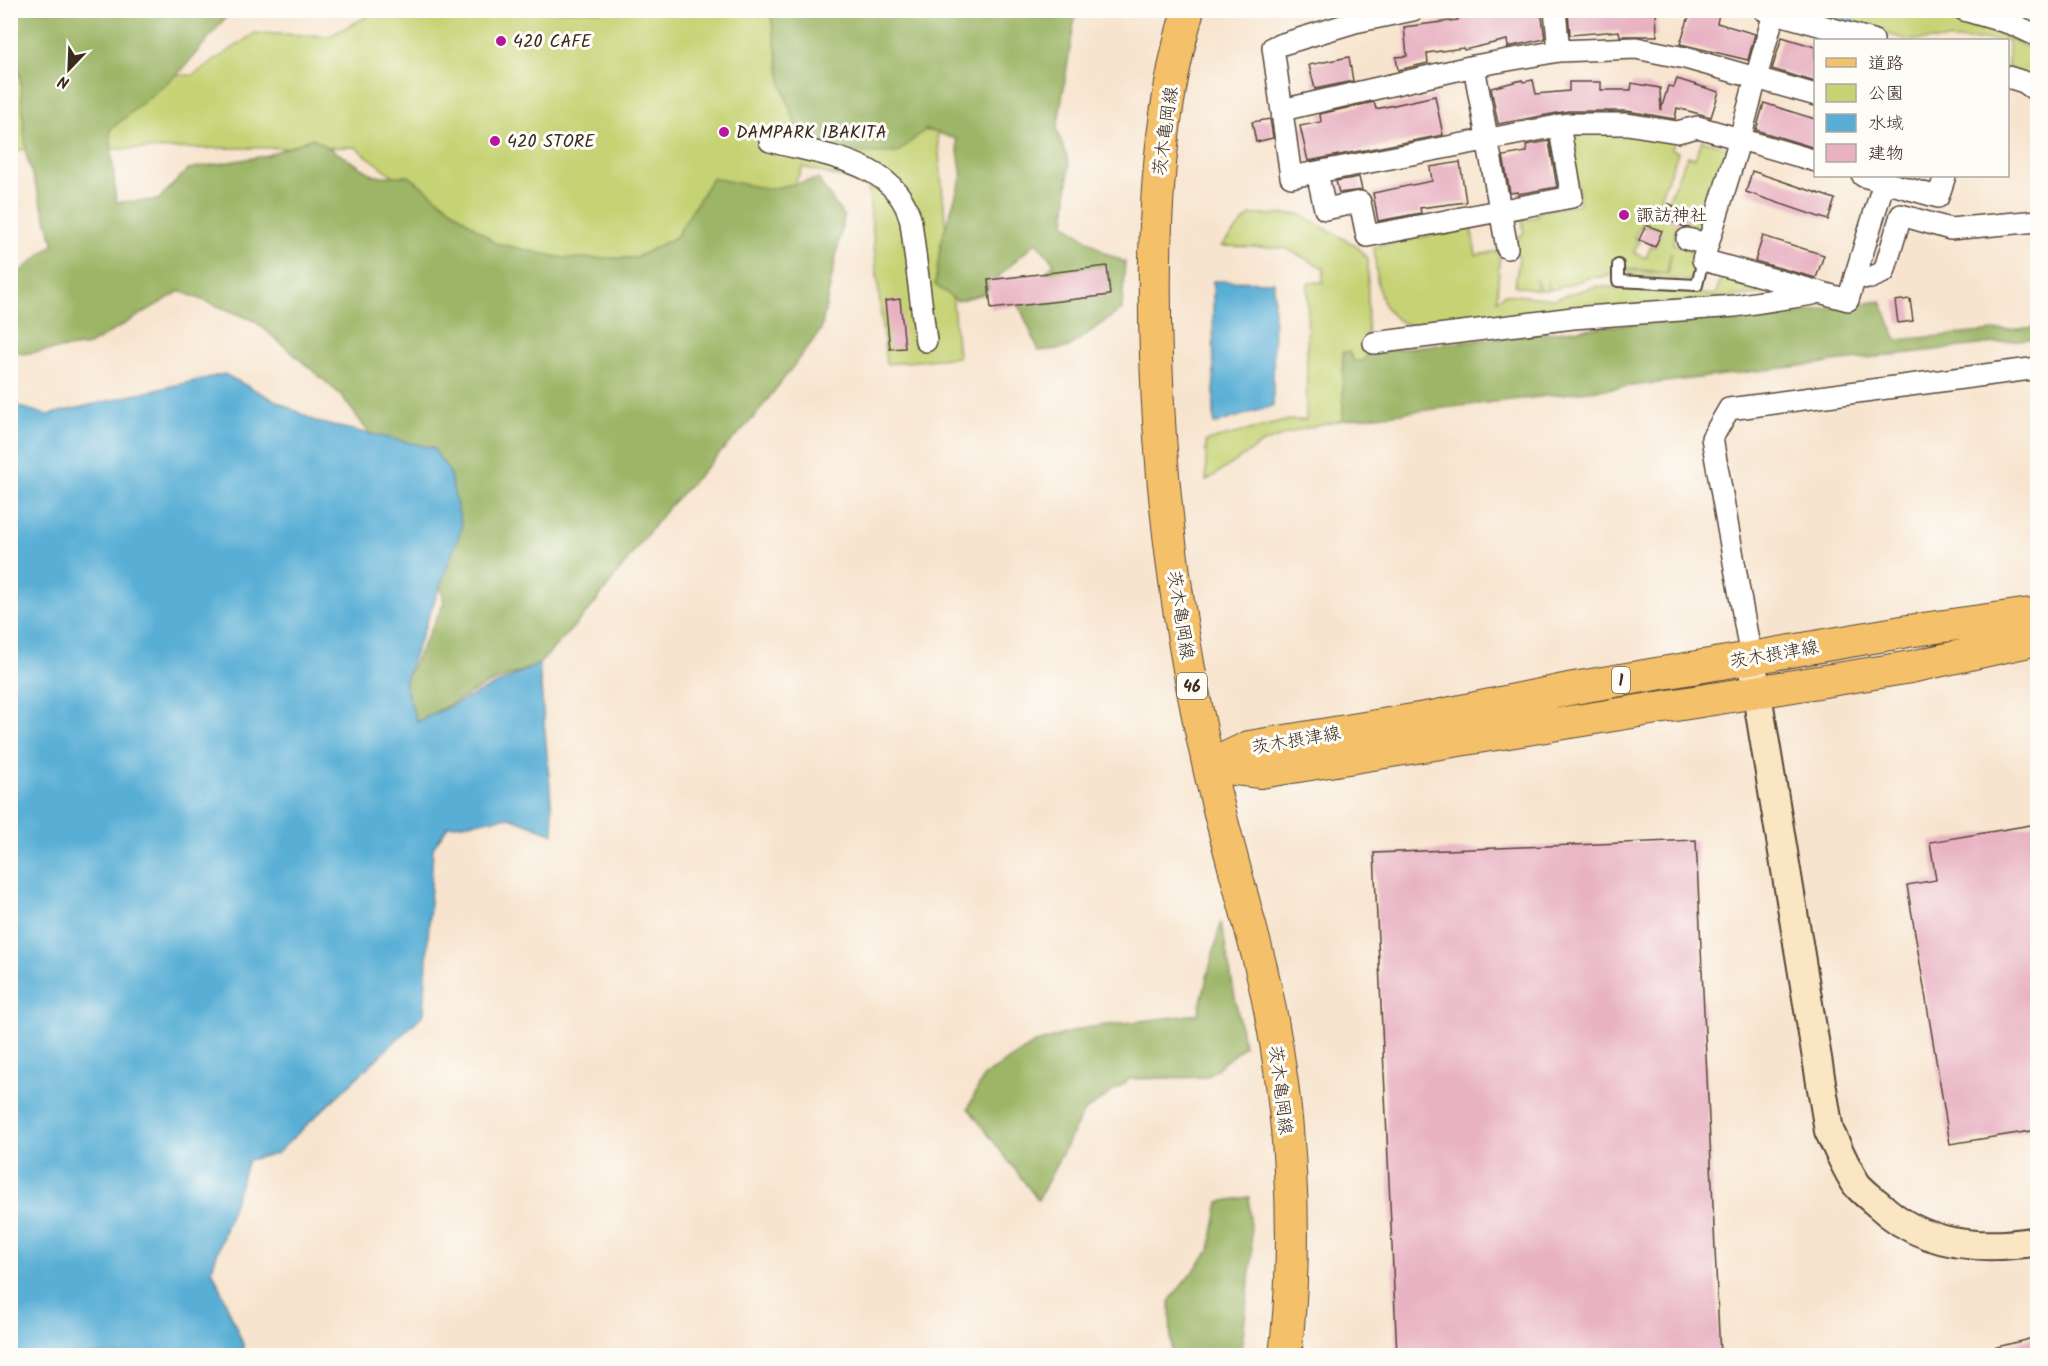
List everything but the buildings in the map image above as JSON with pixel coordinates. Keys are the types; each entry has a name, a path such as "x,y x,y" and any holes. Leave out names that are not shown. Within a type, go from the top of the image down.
{"main road":[{"name":"茨木亀岡線","path":"1188,10 1174,72 1162,147 1154,251 1158,416 1168,525 1182,626 1209,766 1262,970 1277,1057 1293,1217 1285,1356"},
{"name":"茨木摂津線","path":"1209,766 1249,747 1437,716 1574,688 1908,631 2037,612"},
{"name":"茨木摂津線","path":"1209,766 1261,772 1911,667 2037,639"}],"street":[{"path":"1413,10 1355,22 1273,46 1291,177 1559,125 1627,124 1677,132 1698,127 1814,161"},
{"path":"1555,10 1559,51"},
{"path":"1964,10 2014,17 2037,36"},
{"path":"1706,252 1740,139 1756,78 1769,12 1868,39"},
{"path":"1282,110 1474,66 1559,51 1636,48 1685,58 1814,95"},
{"path":"1474,66 1507,249"},
{"path":"2009,78 2024,82 2037,92"},
{"path":"1317,172 1324,209 1360,202 1367,236 1572,197 1559,125"},
{"path":"770,141 861,166 890,183 901,195 908,208 911,222 926,341"},
{"path":"1866,177 1938,198 1945,177"},
{"path":"1687,239 1706,252 1848,300 1884,182"},
{"path":"1855,276 1870,278 1884,272 1901,215 1950,229 2037,221"},
{"path":"1384,346 1572,318 1735,306 1819,292"},
{"path":"2037,368 1729,409 1712,438 1751,658 1829,1131 1857,1185 1893,1219 1930,1237 1970,1246 2007,1246 2037,1241"}],"lane":[{"path":"1618,265 1618,280 1697,285 1706,252"}],"green space":[{"path":"11,11 231,11 182,70 110,130 116,202 158,200 188,169 265,156 313,138 375,176 409,176 495,243 563,258 635,258 676,237 712,178 769,189 818,179 844,217 821,330 755,416 665,511 591,608 539,664 488,684 417,722 404,683 444,603 423,506 341,395 255,321 180,291 89,345 22,354 11,346 11,279 54,244 26,154 20,73 11,68"},
{"path":"378,11 783,11 802,114 937,132 958,357 886,364 868,185 803,167 785,201 743,249 520,271 355,147 11,150 10,76 193,75 255,33 330,36"},
{"path":"770,11 1076,11 1057,130 1069,163 1065,224 1105,253 1125,262 1122,309 1067,348 1039,351 1019,305 1054,263 1036,242 983,294 957,301 935,285 941,242 962,176 956,139 926,129 897,153 838,152 798,133 782,85"},
{"path":"1803,11 1919,11 1988,29 2037,51 2037,83 2009,69 2009,39 1905,39"},
{"name":"諏訪神社","path":"1585,130 1675,138 1672,149 1678,152 1660,197 1668,200 1685,161 1688,156 1695,158 1702,140 1728,148 1705,233 1687,229 1688,223 1685,228 1676,227 1673,244 1687,248 1695,257 1693,281 1633,276 1626,270 1668,274 1671,253 1667,273 1627,268 1623,262 1617,260 1609,277 1606,273 1605,277 1591,277 1550,290 1547,282 1549,290 1541,290 1535,279 1539,290 1515,286 1519,257 1515,252 1516,238 1524,233 1522,220 1537,217 1537,212 1580,204 1570,131","holes":["1646,225 1658,230 1657,233 1660,235 1655,247 1651,246 1646,258 1634,253 1639,240 1635,238 1640,226 1644,228"]},
{"path":"1299,214 1355,245 1368,259 1367,415 1298,430 1263,443 1206,481 1206,441 1289,420 1306,420 1308,283 1323,282 1324,268 1285,248 1221,246 1250,215"},
{"path":"1471,227 1476,255 1500,251 1497,300 1505,294 1554,299 1597,286 1715,295 1723,274 1787,291 1421,328 1395,318 1387,309 1378,287 1374,247"},
{"path":"1881,301 1897,340 2038,327 2037,338 1343,420 1343,352 1349,352 1354,361 1363,361 1369,352 1760,310 1795,313"},
{"path":"1221,922 1244,1046 1207,1077 1130,1079 1083,1113 1038,1200 968,1108 984,1076 1033,1044 1083,1028 1198,1014"},
{"path":"1249,1197 1252,1253 1241,1355 1171,1355 1170,1300 1210,1250 1219,1202"}],"water":[{"path":"1213,281 1274,282 1273,406 1214,424"},
{"path":"224,374 317,422 433,448 449,471 462,527 404,683 417,722 539,664 554,834 510,817 448,826 433,848 424,1014 276,1154 248,1160 212,1269 243,1344 244,1355 11,1355 11,404 47,415"}],"waterway":[{"path":"1818,10 1826,14 1845,17 1854,22"}],"place":[{"name":"420 CAFE","path":"501,41"},
{"name":"DAMPARK IBAKITA","path":"724,132"},
{"name":"420 STORE","path":"495,141"},
{"name":"諏訪神社","path":"1624,215"}]}
